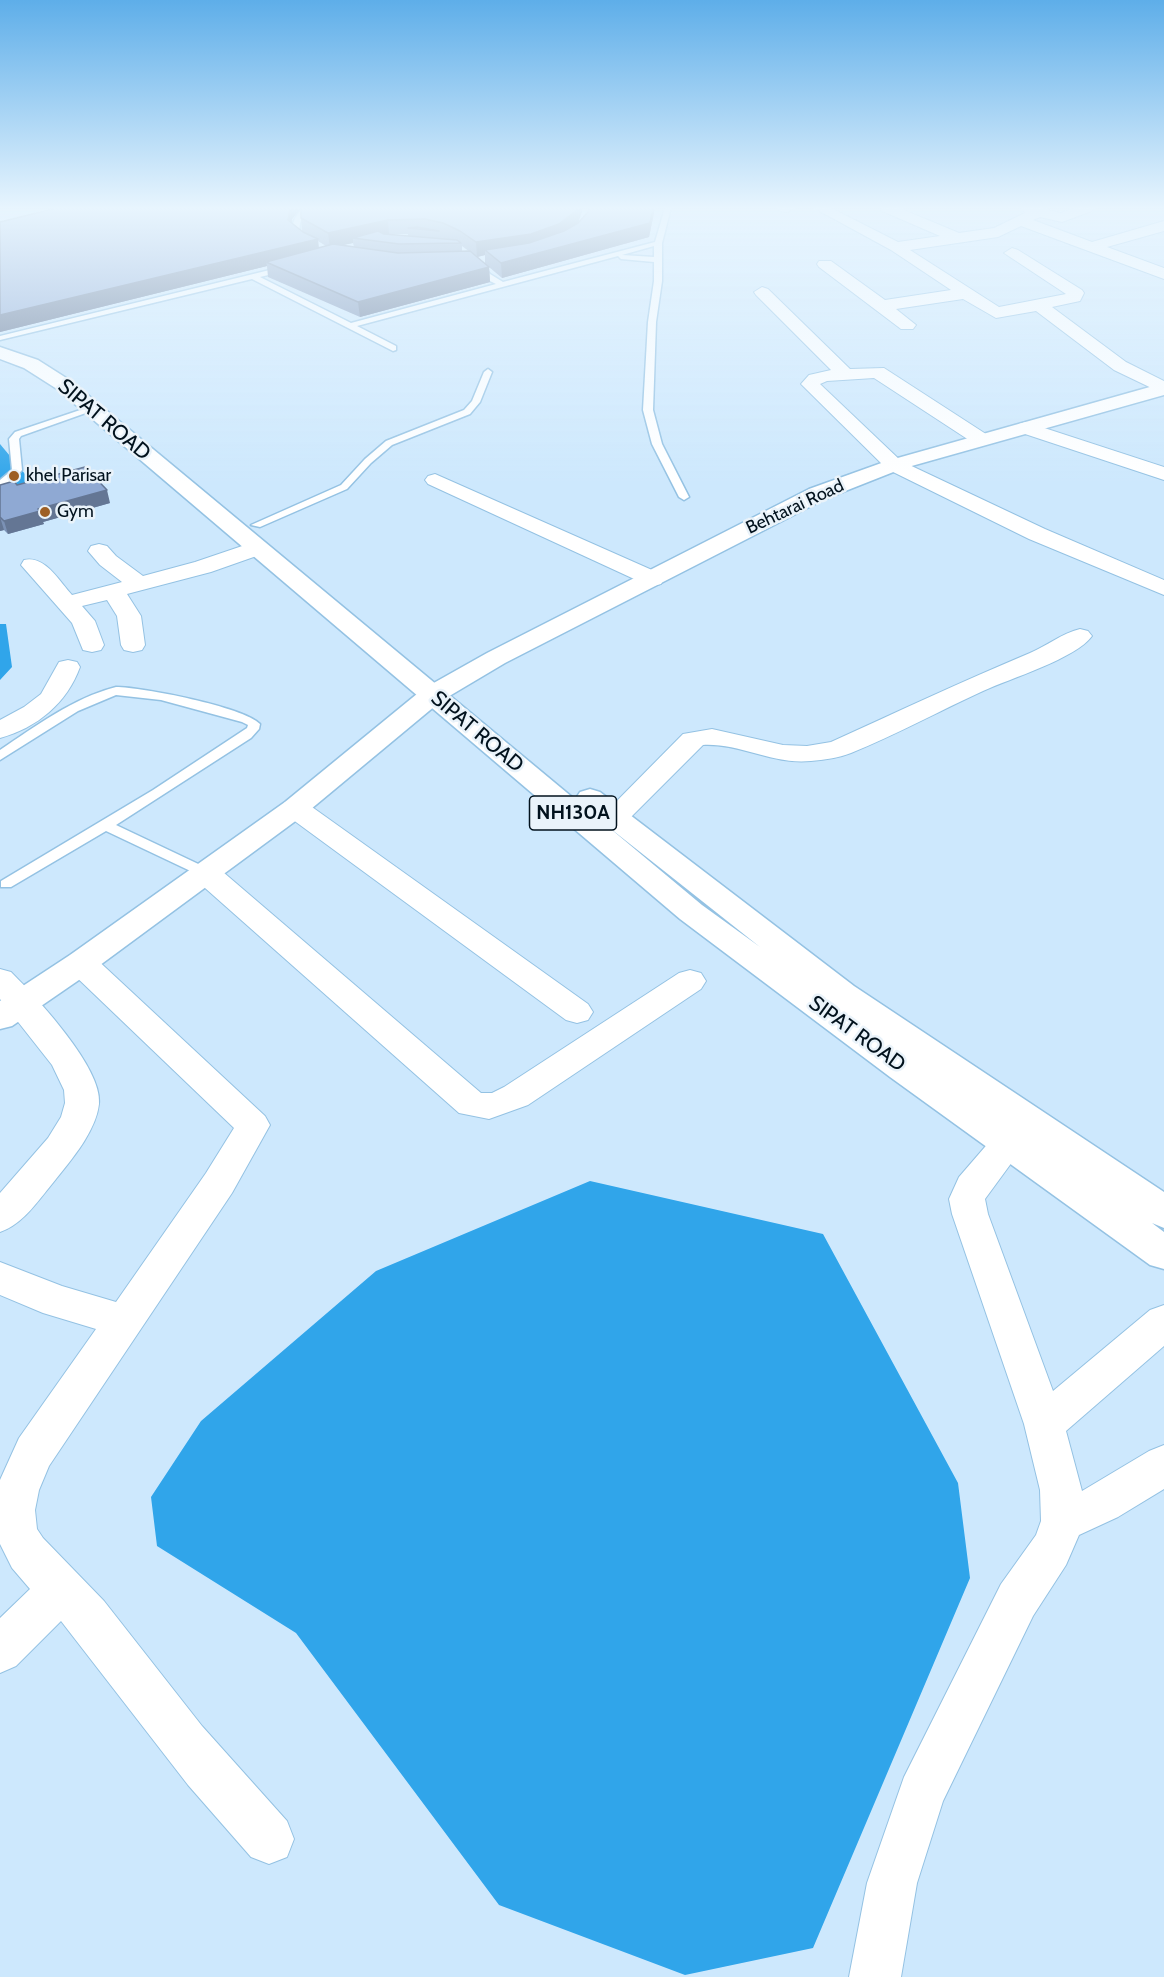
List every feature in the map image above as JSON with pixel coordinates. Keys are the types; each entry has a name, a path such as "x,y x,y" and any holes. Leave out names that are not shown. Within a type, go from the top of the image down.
{"main road":[{"name":"SIPAT ROAD","path":"0,340 55,362 76,376 256,536"},
{"name":"SIPAT ROAD","path":"0,353 31,364 47,373 256,536 441,689 691,912 902,1068 1164,1253"},
{"name":"Behtarai Road","path":"8,1000 81,963 295,808 441,689 817,494 894,465 1164,389"},
{"name":"SIPAT ROAD","path":"441,689 614,818 842,994 1164,1212"}],"street":[{"path":"770,300 845,374"},
{"path":"874,300 907,325"},
{"path":"882,306 923,300"},
{"path":"977,300 996,313 1058,300"},
{"path":"1039,304 1120,366 1164,389"},
{"path":"982,440 884,375 873,372 845,374 815,379 810,384 894,465 1037,534 1164,588"},
{"path":"1026,428 1164,474"},
{"path":"435,480 653,579"},
{"path":"68,603 203,567 256,536"},
{"path":"99,551 104,558 139,584"},
{"path":"32,565 83,621 92,645"},
{"path":"113,591 129,616 133,645"},
{"path":"614,818 692,740 716,738 786,754 825,752 840,748 976,685 1052,653 1080,636"},
{"path":"0,730 49,702 58,693 68,667"},
{"path":"295,808 577,1012"},
{"path":"206,873 471,1104 483,1108 495,1106 516,1096 690,981"},
{"path":"81,963 253,1125 219,1183 34,1452 21,1477 13,1508 16,1531 33,1559 60,1591 86,1615 184,1742 269,1839"},
{"path":"0,1217 57,1150 75,1124 82,1103 82,1087 74,1072 8,1000"},
{"path":"875,1977 892,1883 921,1794 1017,1599 1051,1550 1063,1521 1061,1490 1044,1424 970,1214 967,1199 972,1186 1009,1143"},
{"path":"0,1278 57,1301 124,1321"},
{"path":"1044,1424 1164,1322"},
{"path":"1063,1521 1111,1500 1164,1465"},
{"path":"0,1650 60,1591"}],"lane":[{"path":"0,340 157,300"},
{"path":"300,300 393,348"},
{"path":"350,326 445,300"},
{"path":"654,300 648,372 648,410 657,444 684,497"},
{"path":"256,536 344,487 373,456 389,443 467,412 476,402 488,372"},
{"path":"0,484 12,478 16,471 20,459 14,439 18,434 92,409"},
{"path":"0,756 84,705 113,691 137,691 246,719 254,724 253,729 247,735 107,826 6,884"},
{"path":"107,826 206,873"}],"water":[{"name":"khel Parisar","path":"0,444 35,486 0,496"},
{"path":"0,624 6,624 12,667 0,680"},
{"path":"590,1181 823,1234 958,1483 970,1578 813,1948 685,1975 499,1905 296,1633 157,1546 151,1497 201,1421 376,1271"}],"building":[{"path":"0,300 62,300 0,315"},
{"path":"85,467 107,490 4,521 0,517 0,485 14,481 17,485"}],"place":[{"name":"khel Parisar","path":"14,476"},
{"name":"Gym","path":"45,512"}]}
